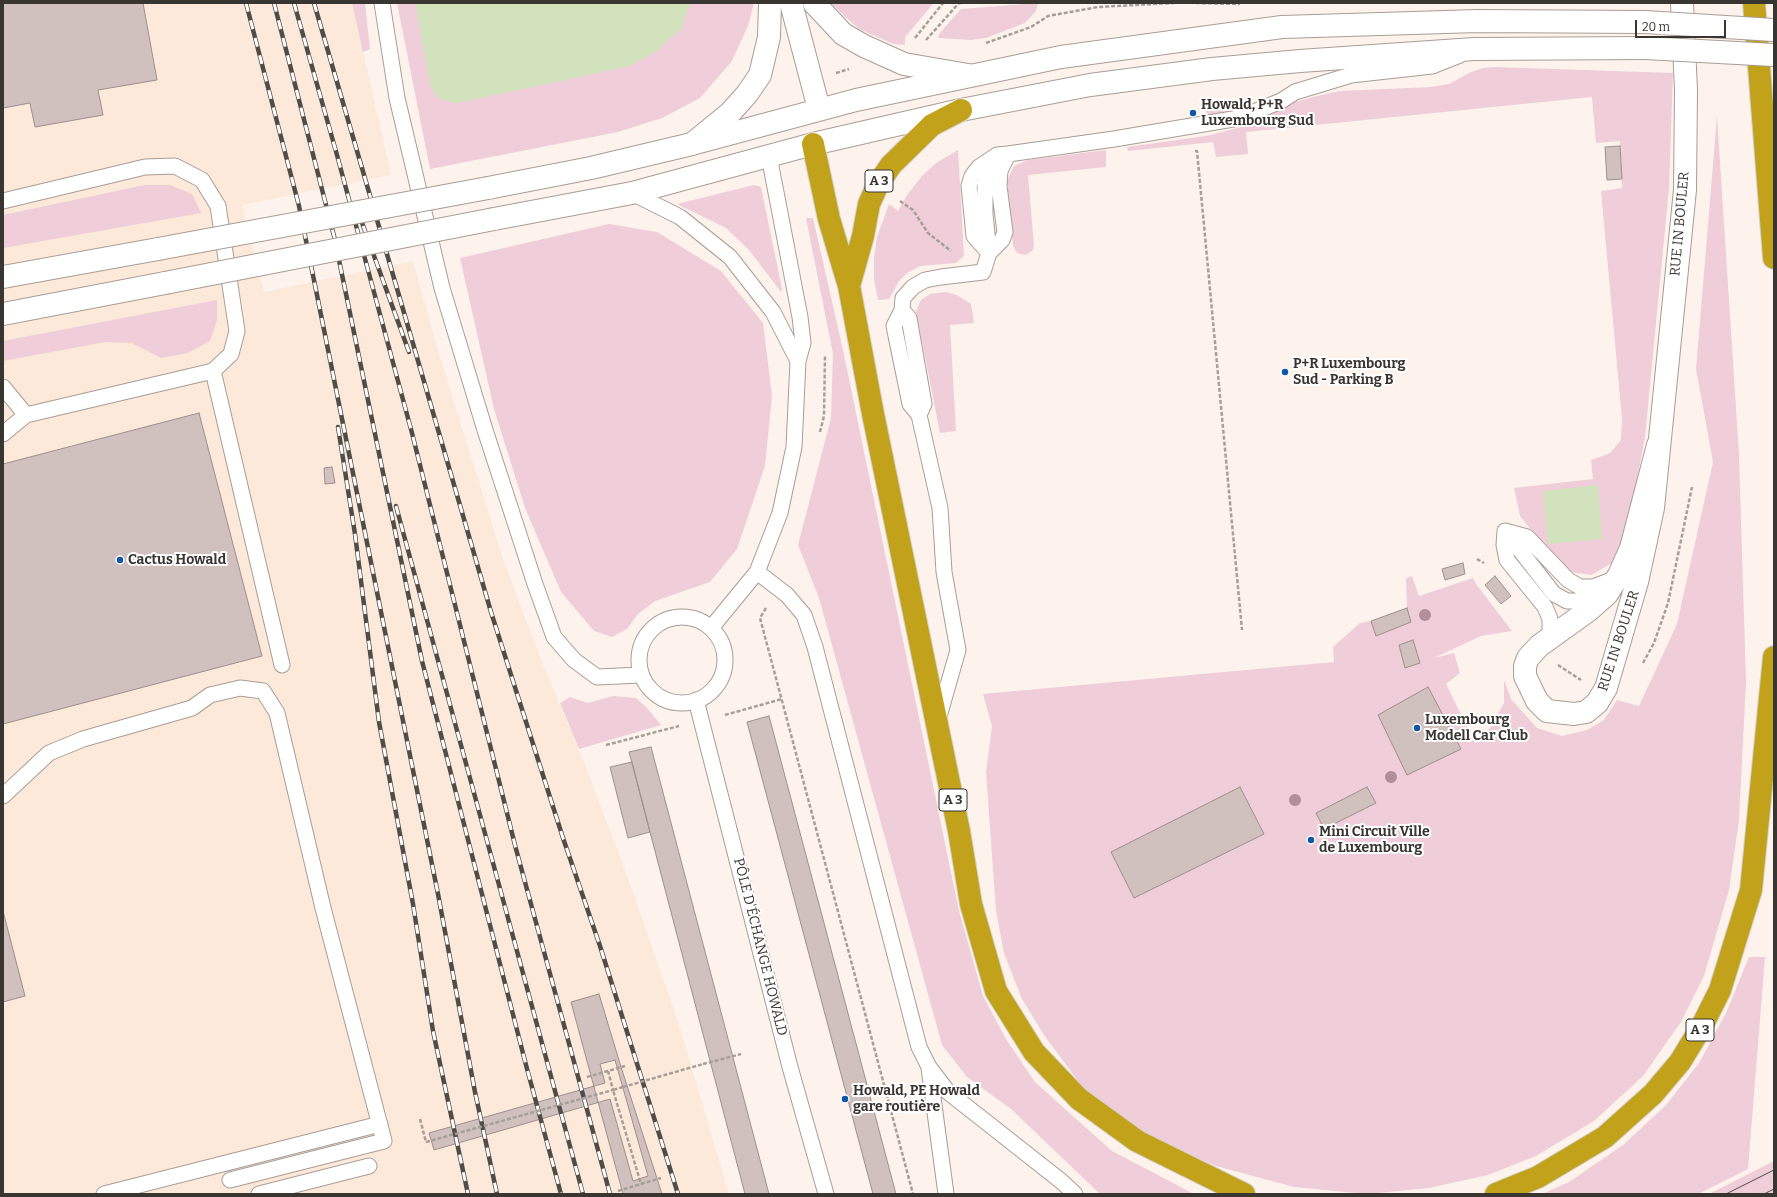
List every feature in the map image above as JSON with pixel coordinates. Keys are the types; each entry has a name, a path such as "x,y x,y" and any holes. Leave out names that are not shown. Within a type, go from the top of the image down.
{"highway":[{"path":"1754,3 1774,258"},
{"name":"A 3","path":"849,286 863,236 869,204 878,184 891,165 932,125 961,110"},
{"name":"A 3","path":"813,144 829,219 849,286 873,414 959,831 971,904 996,991 1034,1052 1079,1099 1137,1141 1244,1194"},
{"name":"A 3","path":"1496,1194 1538,1178 1605,1137 1653,1094 1680,1062 1702,1026 1720,990 1750,890 1774,657"}],"main road":[{"path":"692,144 730,113 747,94 760,75 769,37 770,3"},
{"path":"791,3 819,109 813,144"},
{"path":"814,3 843,34 864,46 904,64 968,75"},
{"name":"RUE IN BOULER","path":"1658,445 1631,548 1619,575 1607,594 1589,610 1539,646 1528,658 1525,666 1525,676 1537,701 1547,711 1574,714 1586,712 1597,703 1606,688 1638,582 1653,508 1658,445 1685,190 1686,90 1682,3"},
{"path":"3,277 592,168 692,144 819,109 968,75 1061,57 1282,27 1478,21 1645,22 1774,30"},
{"path":"3,314 632,193 813,144 961,110 1090,85 1212,69 1474,50 1645,48 1774,55"}],"lane":[{"path":"382,3 397,98 442,288 485,430 535,584 554,637 574,660 598,678 641,675"},
{"path":"937,723 958,650 944,572 940,508 919,415 924,404 909,318 902,310 903,298 913,287 925,280 983,272 989,253 985,214 985,185 989,174 1008,154 1122,138 1239,118 1281,101 1295,92 1350,75 1432,66 1474,50"},
{"path":"711,628 757,572 780,513 794,447 798,361 803,343 800,317 769,156"},
{"path":"3,201 145,168 175,166 202,180 218,206 237,331 231,354 213,371 26,415 3,434"},
{"path":"632,193 680,217 730,257 773,312 798,361"},
{"path":"213,371 282,665"},
{"path":"3,387 26,415"},
{"path":"1550,638 1550,619 1545,607 1508,560 1504,545 1504,531 1527,537 1568,580 1580,587 1593,587 1619,575"},
{"path":"757,572 787,595 804,615 815,647 919,1047 929,1068 948,1092 1061,1180 1075,1194"},
{"path":"680,617 703,621 711,628 718,638 723,650 724,664 721,676 714,688 704,697 684,703 663,699 647,686 641,675 639,656 642,644 648,634 657,625 680,617"},
{"path":"3,796 49,753 83,739 192,708 210,695 240,688 263,691 277,713 323,908 384,1141 230,1180"},
{"name":"PÔLE D'ÉCHANGE HOWALD","path":"696,700 790,1067 826,1194"},
{"path":"929,1068 946,1194"},
{"path":"104,1194 380,1124"},
{"path":"259,1194 369,1166"},
{"path":"139,1194 165,1179"}],"path":[{"path":"918,41 913,40 942,3"},
{"path":"931,43 924,42 958,3 963,3"},
{"path":"982,44 1031,27 1048,16 1098,7 1174,3"},
{"path":"1196,3 1246,4"},
{"path":"1199,178 1242,630"},
{"path":"895,197 913,210 928,233 953,252 966,258 983,272"},
{"path":"760,618 913,1194"},
{"path":"420,1119 426,1142 741,1054"},
{"path":"587,1077 625,1066"},
{"path":"608,1071 641,1184"},
{"path":"618,1191 660,1178"}],"shaded area":[{"path":"3,3 352,3 391,175 242,205 264,292 413,261 439,354 503,559 541,660 584,762 630,884 679,1025 729,1194 3,1194"},
{"path":"352,3 365,3 370,49 363,52"},
{"path":"397,3 754,3 748,26 732,61 700,98 662,118 618,132 430,169"},
{"path":"415,3 690,3 682,28 655,52 630,66 458,103 439,99 431,88"},
{"path":"830,3 934,3 905,37 905,45 894,44 859,29"},
{"path":"1038,3 1036,11 1025,23 986,38 971,40 938,38 939,34 961,9"},
{"path":"1495,67 1673,73 1669,188 1645,437 1632,506 1623,540 1614,562 1591,575 1571,572 1550,553 1520,516 1514,488 1593,479 1591,460 1610,453 1621,440 1622,419 1601,191 1622,188 1620,141 1596,143 1592,97 1246,132 1248,154 1216,157 1213,142 1128,151 1127,147 1206,136 1249,125 1295,102 1340,91 1431,87 1449,84 1471,72 1483,68"},
{"path":"1252,99 1253,103 1218,115 1207,116 1205,105"},
{"path":"1717,116 1739,454 1746,682 1739,820 1729,890 1704,976 1681,1022 1643,1076 1594,1121 1536,1156 1488,1175 1429,1188 1367,1194 1294,1187 1216,1166 1154,1139 1096,1100 1081,1085 1044,1035 1022,999 1004,953 996,911 986,772 992,726 983,694 1334,662 1333,647 1360,623 1371,621 1407,608 1406,578 1412,576 1419,596 1473,578 1512,631 1481,636 1434,658 1454,653 1460,673 1446,684 1475,743 1491,727 1504,703 1504,680 1511,699 1537,728 1562,736 1587,730 1604,720 1617,700 1639,706 1677,624 1713,462 1696,369"},
{"path":"958,150 964,256 956,263 920,266 907,273 899,281 889,299 878,300 874,279 874,258 877,237 889,204 898,211 907,195 922,176 936,163"},
{"path":"1106,150 1106,167 1028,175 1034,245 1033,250 1025,255 1017,253 1013,246 1007,181 1014,166 1028,160"},
{"path":"145,185 170,185 192,194 201,213 3,248 3,215"},
{"path":"754,185 761,187 782,289 781,292 749,250 726,228 677,204"},
{"path":"806,218 813,218 843,350 959,911 983,996 1006,1039 1035,1082 1112,1151 1194,1194 1100,1194 1011,1109 967,1077 942,1045 819,598 798,545 831,418 833,354"},
{"path":"609,224 657,232 721,271 763,323 772,396 765,466 737,549 710,582 655,601 638,614 627,629 612,637 594,631 561,592 525,508 494,409 460,258"},
{"path":"946,292 957,295 971,304 974,323 950,325 956,431 940,433 916,311 921,300 930,294"},
{"path":"217,300 217,320 210,341 188,353 161,358 132,343 105,342 3,361 3,341"},
{"path":"1598,485 1602,539 1548,544 1543,491"},
{"path":"613,696 636,698 647,708 661,725 579,749 560,703 570,697 588,703"},
{"path":"1749,957 1765,957 1748,1169 1698,1194 1542,1194 1569,1182 1623,1145 1666,1105 1699,1063 1726,1013"},
{"path":"1774,1161 1774,1194 1709,1194"}],"building":[{"path":"3,3 143,3 157,80 98,90 103,115 35,127 30,103 3,108"},
{"path":"1620,146 1622,179 1607,180 1605,147"},
{"name":"Cactus Howald","path":"199,413 262,656 3,724 3,464"},
{"path":"332,467 335,483 325,484 324,468"},
{"path":"1463,563 1465,574 1445,580 1442,569"},
{"path":"1495,576 1511,596 1501,604 1485,585"},
{"path":"1407,608 1411,622 1376,636 1371,621"},
{"path":"1413,640 1420,663 1405,668 1399,645"},
{"name":"Luxembourg Modell Car Club","path":"1428,687 1461,749 1407,775 1378,715"},
{"path":"769,716 896,1194 873,1194 747,722"},
{"path":"651,747 769,1194 745,1194 629,752"},
{"path":"632,762 650,832 628,838 610,767"},
{"path":"1240,787 1264,834 1134,898 1111,852"},
{"path":"1367,787 1376,803 1324,829 1316,813"},
{"path":"3,911 25,996 3,1002"},
{"path":"599,994 662,1194 623,1194 571,1002"},
{"path":"615,1060 648,1176 633,1181 610,1099 434,1150 429,1133 605,1083 600,1064"}],"tram line":[{"path":"1726,1194 1774,1170"},
{"path":"1764,1194 1774,1189"}],"railway":[{"path":"246,3 299,206 438,894 475,1092 497,1194"},
{"path":"274,3 334,236 422,661 526,1065 561,1194"},
{"path":"294,3 337,155 412,433 516,849 610,1194"},
{"path":"314,3 491,612 563,838 600,946 678,1194"},
{"path":"357,209 409,352"},
{"path":"338,427 355,534 379,722 413,904 433,1031 468,1194"},
{"path":"396,506 583,1194"}],"place":[{"name":"Howald, P+R Luxembourg Sud","path":"1193,113"},
{"name":"P+R Luxembourg Sud - Parking B","path":"1285,372"},
{"name":"Cactus Howald","path":"120,560"},
{"name":"Luxembourg Modell Car Club","path":"1417,728"},
{"name":"Mini Circuit Ville de Luxembourg","path":"1311,840"},
{"name":"Howald, PE Howald gare routière","path":"845,1099"}]}
